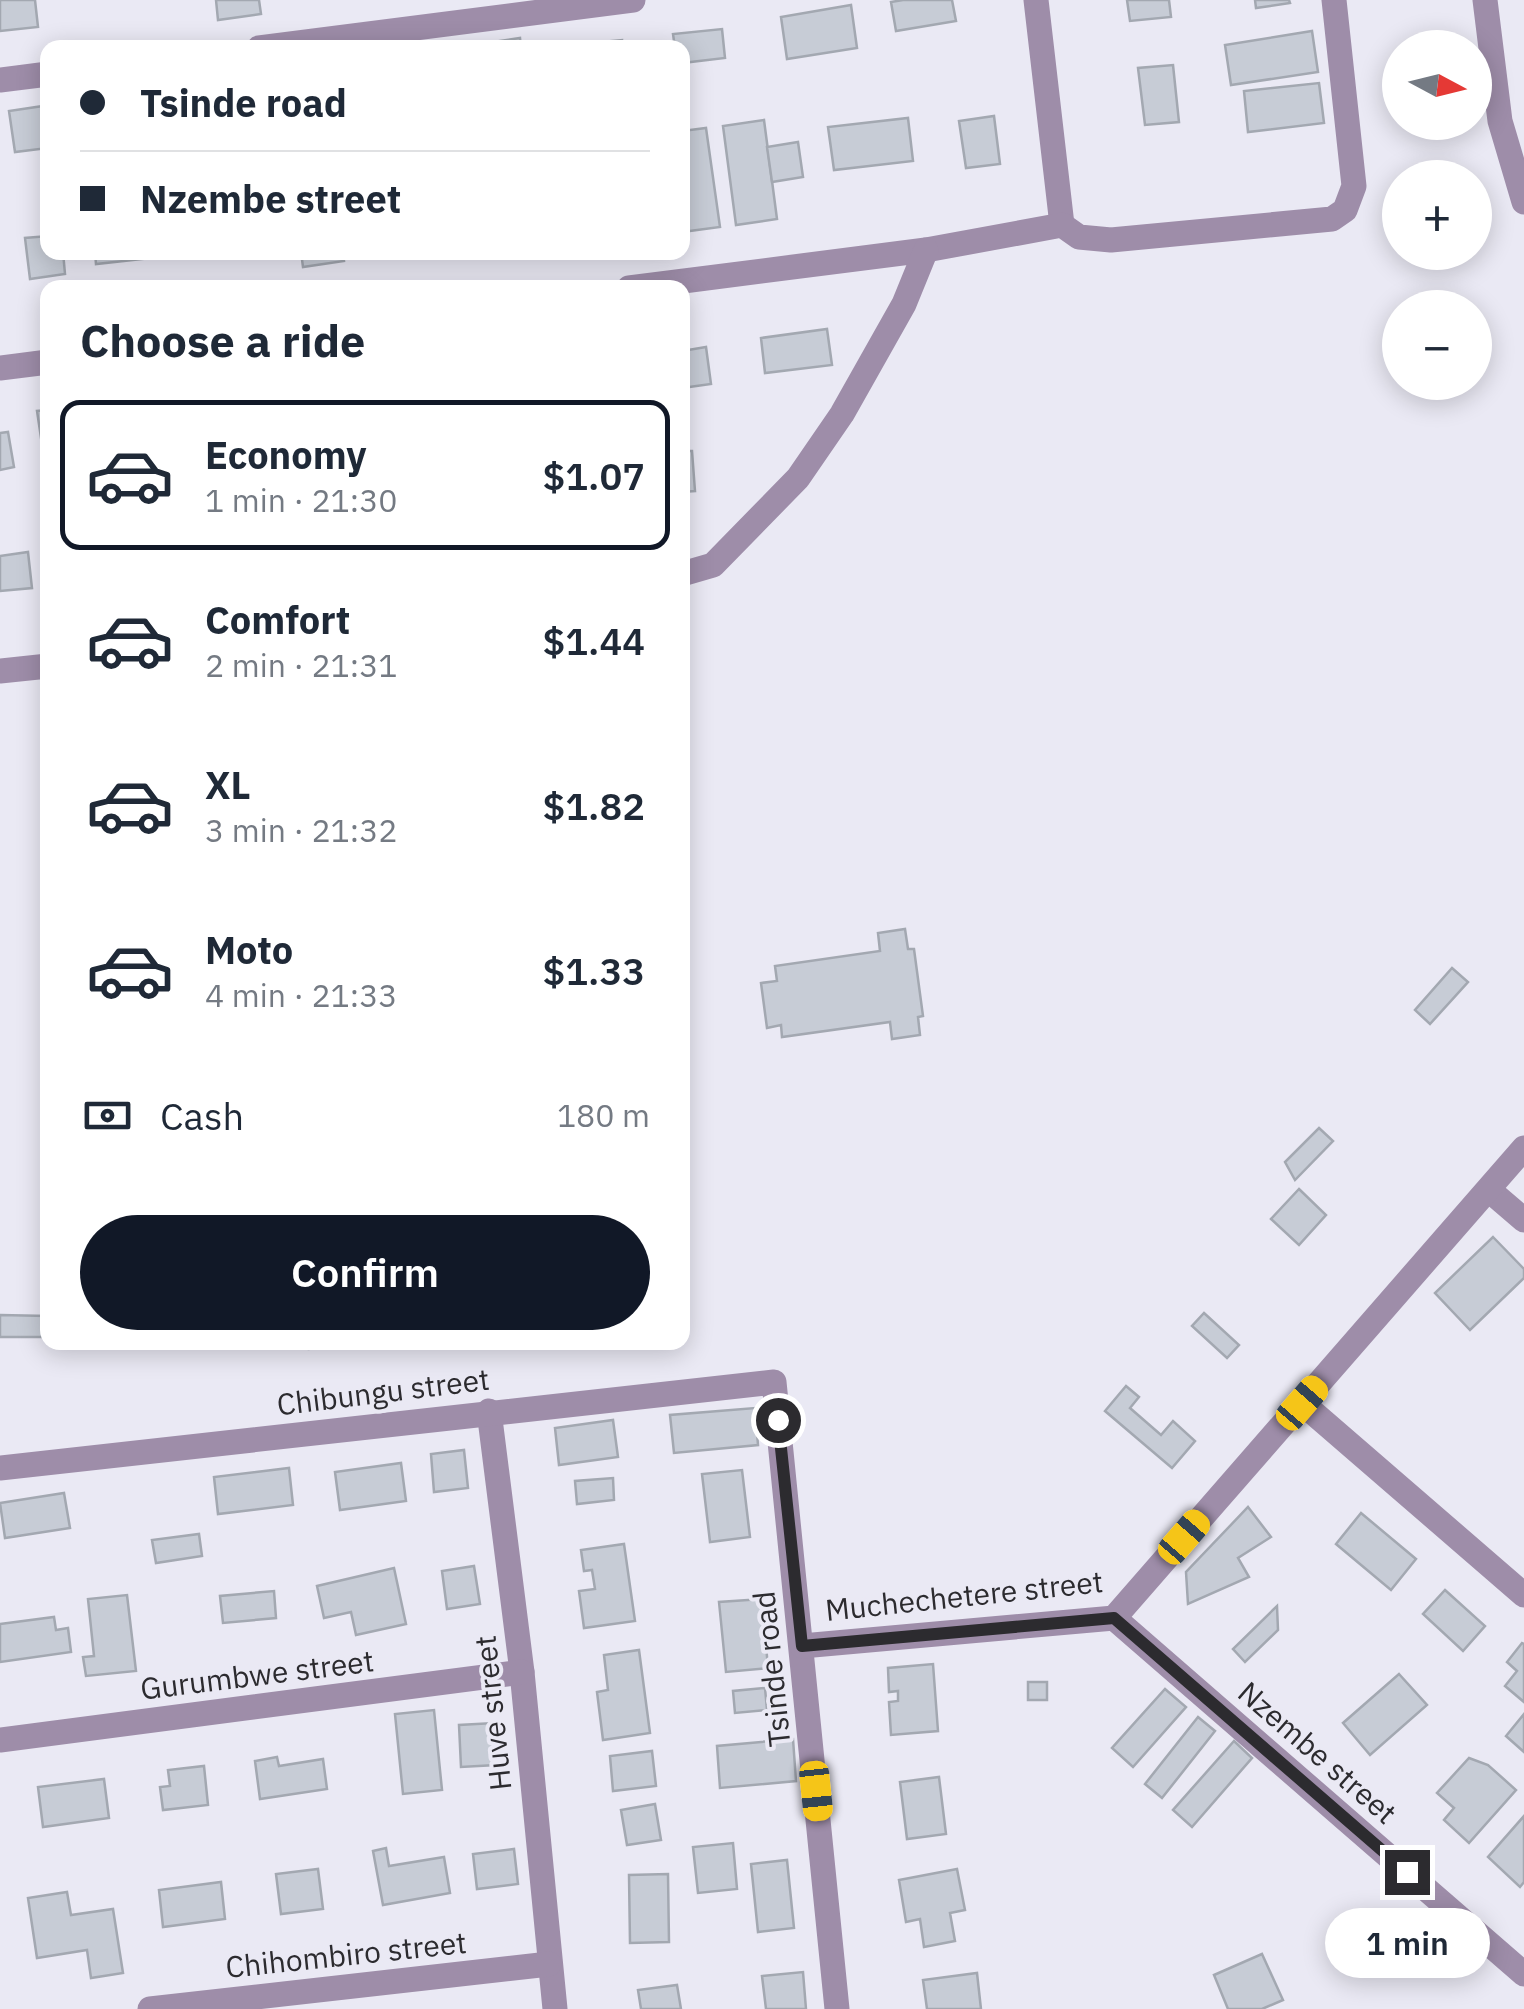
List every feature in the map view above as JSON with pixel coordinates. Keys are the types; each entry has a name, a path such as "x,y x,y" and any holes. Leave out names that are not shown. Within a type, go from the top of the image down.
{"street":[{"path":"322,40 634,0"},
{"path":"1036,0 1062,225"},
{"path":"690,280 926,250 1062,225 1091,241 1332,219 1344,210 1354,186 1334,0"},
{"path":"1485,0 1500,121 1524,202"},
{"path":"0,80 40,75"},
{"path":"690,572 713,565 798,478 842,414 904,304 926,250"},
{"path":"0,368 40,363"},
{"path":"0,671 40,667"},
{"name":"Muchechetere street","path":"802,1646 1114,1618 1524,1148"},
{"path":"1489,1190 1524,1220"},
{"name":"Chibungu street","path":"0,1468 774,1382"},
{"name":"Tsinde road","path":"774,1382 837,2009"},
{"path":"1302,1403 1524,1595"},
{"name":"Huve street","path":"489,1411 522,1672 555,2009"},
{"name":"Nzembe street","path":"1114,1618 1524,1974"},
{"name":"Gurumbwe street","path":"0,1740 522,1672"},
{"name":"Chihombiro street","path":"150,2009 550,1964"}],"building":[{"path":"0,0 35,0 38,27 0,31"},
{"path":"216,0 259,0 261,14 218,20"},
{"path":"952,0 956,21 896,31 891,2"},
{"path":"1127,0 1169,0 1171,17 1130,21"},
{"path":"1255,0 1289,0 1290,3 1256,8"},
{"path":"851,5 857,48 787,59 781,17"},
{"path":"722,29 725,58 690,62 690,40 674,40 673,34"},
{"path":"1312,31 1318,72 1231,85 1225,45"},
{"path":"1173,65 1179,122 1145,125 1138,68"},
{"path":"1319,83 1324,123 1248,132 1244,91"},
{"path":"40,106 40,149 15,152 9,111"},
{"path":"994,116 1000,164 966,168 959,121"},
{"path":"908,118 913,161 834,170 828,127"},
{"path":"764,120 777,219 736,225 723,126"},
{"path":"706,128 720,227 690,231 690,130"},
{"path":"798,142 803,177 772,182 767,147"},
{"path":"40,237 40,260 64,260 65,274 30,279 25,238"},
{"path":"96,260 133,260 96,264"},
{"path":"302,260 344,260 344,261 303,267"},
{"path":"827,329 832,365 765,373 761,338"},
{"path":"706,347 711,384 690,387 690,350"},
{"path":"8,432 14,467 0,470 0,433"},
{"path":"690,451 692,451 695,491 690,491"},
{"path":"28,552 32,588 0,591 0,556"},
{"path":"905,929 908,949 914,949 923,1016 918,1017 920,1035 892,1039 890,1022 782,1037 781,1025 767,1028 761,983 777,981 775,966 880,951 878,933"},
{"path":"1452,968 1468,982 1430,1024 1415,1010"},
{"path":"1319,1128 1333,1141 1295,1180 1285,1162"},
{"path":"1299,1189 1326,1215 1299,1245 1271,1219"},
{"path":"1493,1237 1524,1269 1524,1278 1470,1330 1435,1293"},
{"path":"1204,1313 1239,1345 1227,1358 1192,1326"},
{"path":"0,1315 40,1316 40,1337 0,1337"},
{"path":"1126,1386 1139,1397 1130,1408 1161,1435 1173,1421 1195,1441 1172,1468 1105,1411"},
{"path":"755,1408 758,1445 674,1453 670,1415"},
{"path":"613,1420 618,1457 559,1465 555,1428"},
{"path":"464,1450 468,1488 434,1492 431,1454"},
{"path":"401,1463 406,1501 340,1510 335,1472"},
{"path":"289,1468 293,1505 218,1514 214,1477"},
{"path":"742,1470 750,1537 710,1542 702,1474"},
{"path":"613,1478 614,1500 577,1504 575,1481"},
{"path":"64,1493 70,1528 5,1538 0,1503"},
{"path":"1248,1507 1271,1537 1238,1558 1249,1577 1188,1604 1186,1572"},
{"path":"1361,1513 1416,1559 1391,1590 1336,1544"},
{"path":"199,1534 202,1556 156,1563 152,1540"},
{"path":"624,1544 635,1621 584,1628 579,1591 595,1589 592,1570 584,1571 581,1550"},
{"path":"474,1566 480,1604 447,1609 442,1571"},
{"path":"394,1568 406,1624 356,1635 351,1612 324,1618 317,1586"},
{"path":"1445,1590 1485,1626 1463,1651 1423,1614"},
{"path":"274,1591 276,1618 223,1623 220,1596"},
{"path":"127,1595 136,1671 86,1676 83,1657 94,1656 88,1599"},
{"path":"762,1599 768,1668 726,1672 719,1602"},
{"path":"1277,1606 1278,1630 1245,1662 1233,1649"},
{"path":"54,1617 56,1630 68,1628 71,1652 0,1662 0,1624"},
{"path":"1522,1643 1524,1702 1505,1686 1517,1671 1507,1662"},
{"path":"639,1650 650,1733 603,1740 597,1692 608,1690 604,1655"},
{"path":"933,1664 938,1731 891,1735 889,1702 898,1701 898,1691 889,1692 888,1668"},
{"path":"1399,1674 1427,1705 1370,1755 1343,1723"},
{"path":"1028,1682 1047,1682 1047,1700 1028,1700"},
{"path":"765,1688 767,1710 735,1713 733,1691"},
{"path":"1165,1689 1186,1707 1133,1767 1112,1748"},
{"path":"434,1710 442,1790 403,1794 395,1714"},
{"path":"1524,1714 1524,1752 1506,1736"},
{"path":"1198,1717 1215,1731 1162,1798 1145,1784"},
{"path":"494,1723 496,1765 461,1767 459,1725"},
{"path":"793,1739 796,1781 720,1788 717,1746"},
{"path":"1234,1741 1252,1758 1192,1827 1173,1810"},
{"path":"652,1751 656,1786 613,1791 610,1756"},
{"path":"277,1757 279,1766 323,1759 327,1789 260,1799 255,1761"},
{"path":"1469,1758 1488,1765 1516,1790 1469,1843 1444,1820 1454,1808 1437,1793"},
{"path":"204,1766 208,1805 163,1810 160,1787 170,1786 168,1770"},
{"path":"939,1777 946,1834 907,1839 900,1782"},
{"path":"104,1779 109,1818 43,1827 38,1787"},
{"path":"655,1804 661,1840 627,1845 621,1810"},
{"path":"1524,1816 1524,1882 1520,1887 1488,1857"},
{"path":"733,1843 737,1889 698,1893 693,1847"},
{"path":"386,1848 389,1866 444,1857 450,1893 383,1905 373,1851"},
{"path":"514,1849 518,1884 477,1889 473,1854"},
{"path":"787,1860 794,1928 758,1932 751,1864"},
{"path":"318,1869 323,1909 281,1914 276,1874"},
{"path":"957,1869 965,1910 950,1913 955,1941 924,1947 920,1919 906,1922 899,1880"},
{"path":"668,1874 669,1942 630,1943 629,1875"},
{"path":"221,1882 225,1919 163,1927 159,1890"},
{"path":"67,1892 71,1915 113,1909 123,1973 91,1978 87,1950 37,1958 28,1898"},
{"path":"1262,1954 1283,2000 1262,2009 1228,2009 1214,1975"},
{"path":"803,1972 806,2009 766,2009 762,1976"},
{"path":"977,1973 981,2009 927,2009 923,1980"},
{"path":"677,1985 681,2009 641,2009 638,1990"}],"route":[{"path":"778,1420 802,1646 1114,1618 1407,1872"}]}
